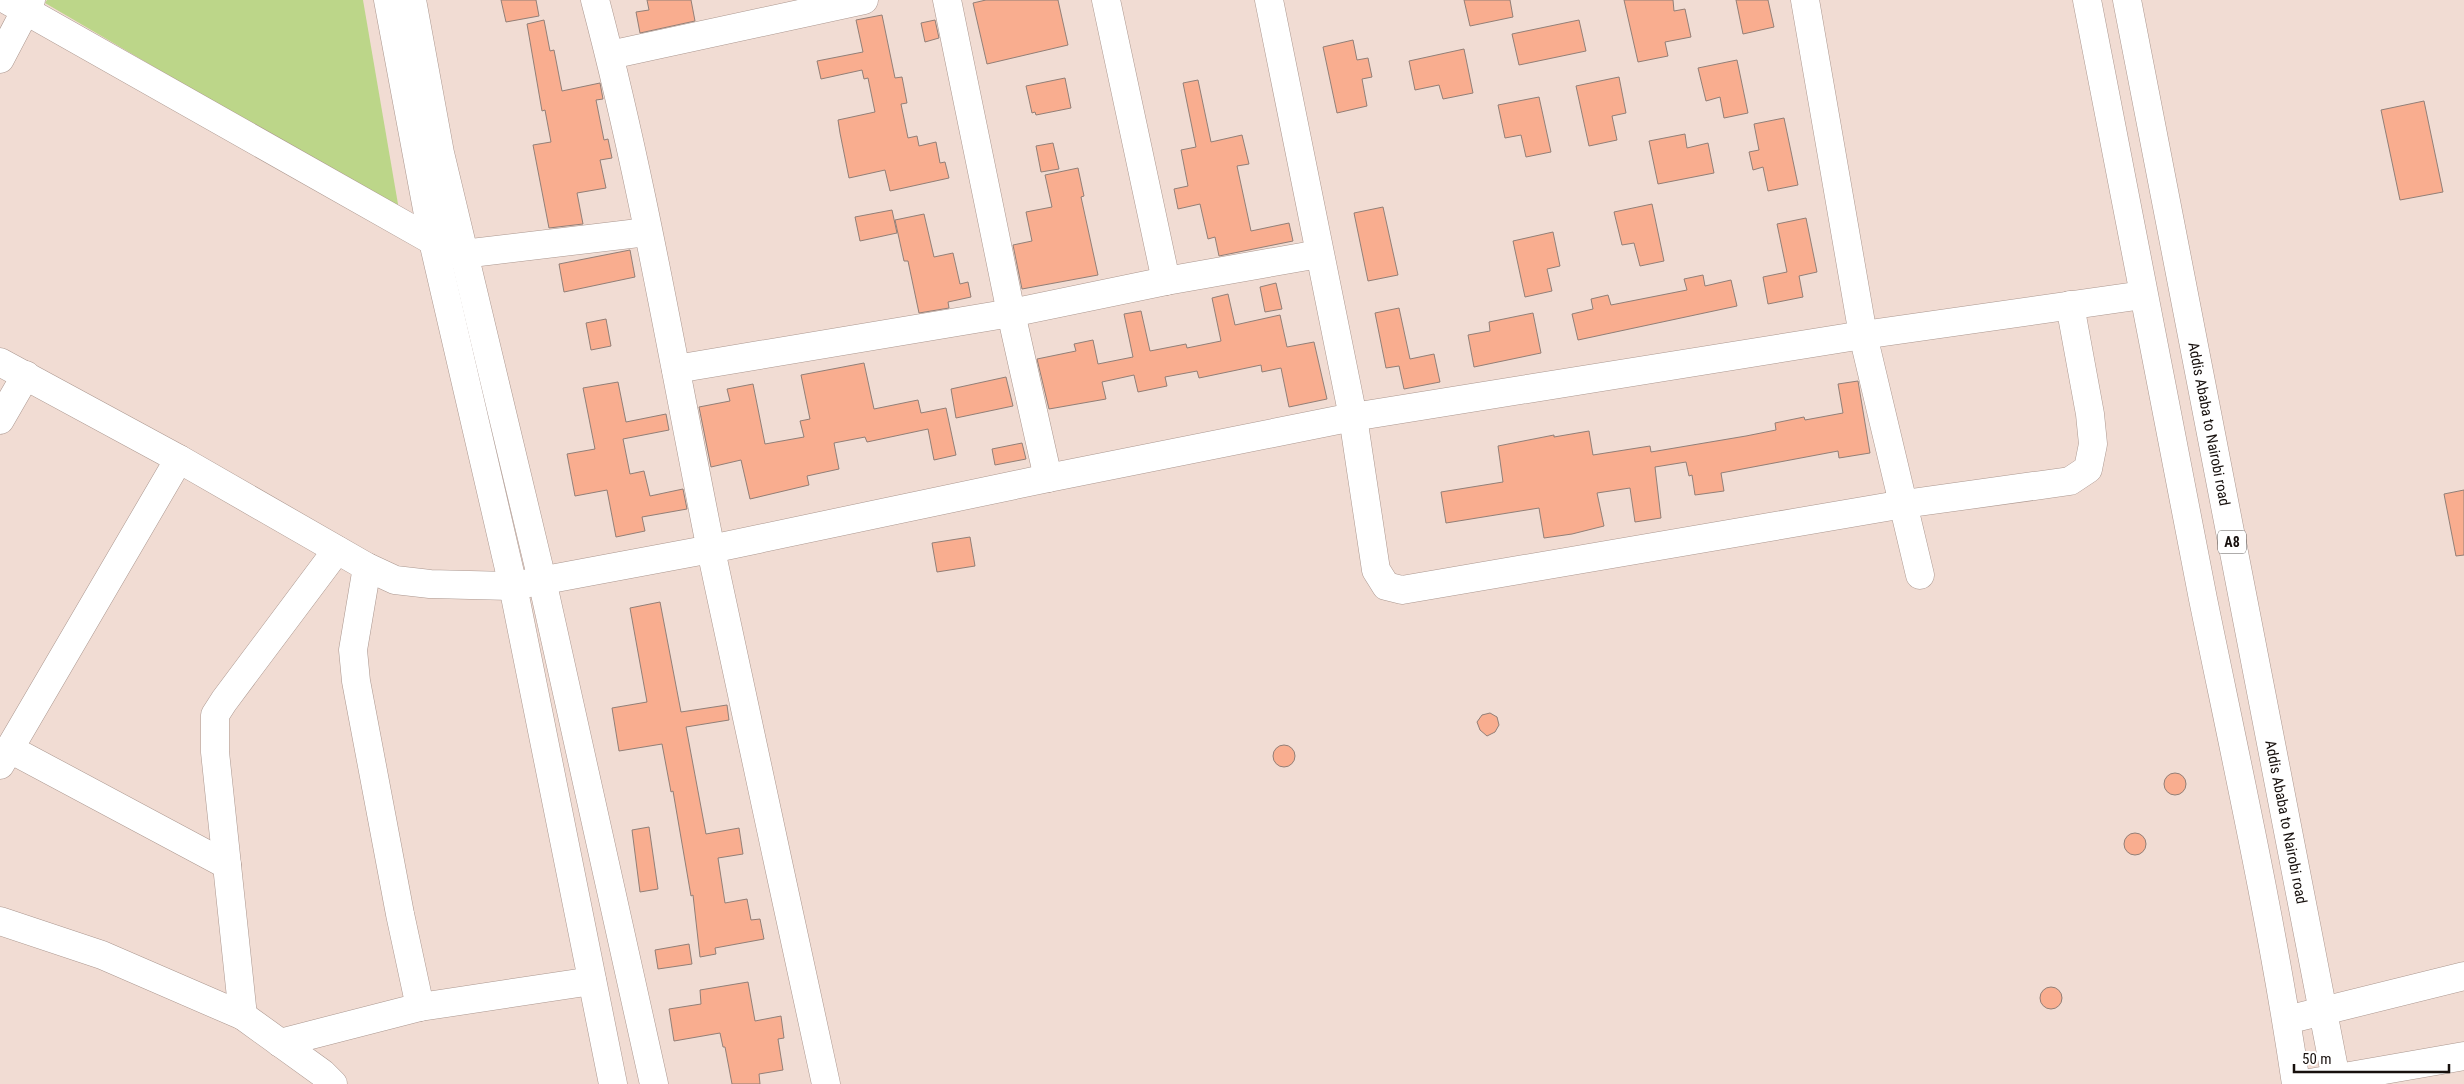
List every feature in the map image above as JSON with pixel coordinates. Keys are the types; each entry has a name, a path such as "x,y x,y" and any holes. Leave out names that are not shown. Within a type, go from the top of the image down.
{"main road":[{"path":"388,0 433,241 513,586 613,1084"},
{"path":"412,0 440,153 542,580 654,1084"},
{"path":"595,0 610,54 676,369 711,549 826,1084"},
{"path":"610,54 864,0"},
{"path":"947,0 1011,312 1048,478"},
{"path":"1106,0 1166,281"},
{"path":"1269,0 1353,417 1376,570 1386,586 1402,590 1904,504 2070,481 2088,469 2093,444 2090,414 2070,305"},
{"path":"1805,0 1863,335 1920,574"},
{"path":"2087,0 2143,295 2287,1020 2296,1084"},
{"name":"Addis Ababa to Nairobi road","path":"2127,0 2336,1081"},
{"path":"3,46 21,4 433,241 463,254 647,232"},
{"path":"676,369 1011,312 1166,281 1319,254"},
{"path":"0,362 179,458 367,567 395,580 430,584 513,586 711,549 1048,478 1353,417 1863,335 2143,295"},
{"path":"0,420 26,375"},
{"path":"179,458 5,757 227,864"},
{"path":"243,1016 215,752 215,715 337,550"},
{"path":"367,567 353,650 356,681 400,914 420,1007"},
{"path":"0,921 102,955 243,1016 333,1084"},
{"path":"2287,1020 2323,1013 2464,976"},
{"path":"280,1043 420,1007 592,981"},
{"path":"2304,1084 2336,1081 2464,1056"}],"green space":[{"path":"47,0 363,0 399,210 45,3"}],"building":[{"path":"501,0 536,0 539,16 506,22"},
{"path":"647,0 691,0 695,21 640,33 636,12 649,10"},
{"path":"986,0 1058,0 1068,45 987,64 973,3"},
{"path":"1464,0 1510,0 1513,17 1470,26"},
{"path":"1624,0 1673,0 1674,11 1685,9 1691,37 1665,42 1668,56 1638,62"},
{"path":"1736,0 1768,0 1774,27 1743,34"},
{"path":"882,15 895,78 902,77 907,103 901,104 908,138 917,136 919,146 936,142 940,163 945,162 949,178 890,191 885,170 849,178 838,120 875,112 868,78 864,79 862,70 821,79 817,61 863,52 856,20"},
{"path":"544,20 550,51 554,50 562,91 600,83 603,99 596,100 604,140 608,139 612,158 600,160 606,188 577,193 583,224 549,228 533,145 551,142 545,110 542,111 527,24"},
{"path":"935,20 939,38 925,42 921,23"},
{"path":"1579,20 1586,51 1519,65 1512,34"},
{"path":"1353,40 1357,60 1368,58 1372,77 1362,79 1367,106 1337,113 1323,47"},
{"path":"1464,49 1473,93 1443,99 1439,85 1415,90 1409,61"},
{"path":"1737,60 1748,113 1724,118 1720,97 1706,101 1698,68"},
{"path":"1619,77 1626,113 1612,116 1617,140 1589,146 1576,86"},
{"path":"1065,78 1071,108 1036,115 1035,112 1032,113 1026,86"},
{"path":"1198,80 1211,142 1242,135 1249,164 1237,166 1251,231 1289,223 1293,241 1219,256 1215,237 1208,239 1200,204 1178,209 1174,189 1188,186 1181,150 1196,147 1183,83"},
{"path":"1539,97 1551,152 1526,157 1521,135 1505,138 1498,105"},
{"path":"2424,101 2443,192 2400,200 2381,110"},
{"path":"1784,118 1798,185 1768,191 1763,167 1753,170 1749,152 1759,150 1754,124"},
{"path":"1685,134 1687,148 1708,143 1714,173 1658,184 1649,141"},
{"path":"1053,143 1059,169 1041,172 1036,146"},
{"path":"1078,168 1084,196 1081,197 1098,275 1022,289 1013,245 1032,241 1026,212 1052,207 1045,175"},
{"path":"1652,204 1664,261 1640,266 1634,243 1622,245 1614,212"},
{"path":"1383,207 1398,275 1368,281 1354,213"},
{"path":"892,210 897,233 860,241 855,217"},
{"path":"924,214 934,257 953,253 960,284 968,282 971,297 948,302 949,308 919,313 908,261 904,261 895,220"},
{"path":"1806,218 1817,272 1799,276 1803,297 1768,304 1763,277 1787,272 1777,224"},
{"path":"1553,232 1560,266 1547,269 1552,291 1525,297 1513,241"},
{"path":"630,250 635,277 564,292 559,264"},
{"path":"1703,275 1705,286 1731,280 1737,306 1578,340 1572,314 1593,309 1591,299 1608,295 1611,305 1687,290 1684,279"},
{"path":"1276,283 1282,309 1265,312 1260,287"},
{"path":"1228,294 1235,325 1280,315 1287,347 1314,342 1327,399 1289,407 1281,368 1262,372 1261,365 1199,378 1197,371 1165,377 1167,386 1138,392 1134,375 1102,382 1106,399 1049,409 1037,359 1076,351 1074,344 1093,340 1098,364 1133,357 1124,314 1141,311 1150,351 1186,344 1187,348 1221,341 1212,298"},
{"path":"1399,308 1410,359 1434,354 1440,382 1404,389 1399,366 1386,368 1375,313"},
{"path":"1533,313 1541,353 1474,367 1468,335 1490,331 1489,322"},
{"path":"606,319 611,346 591,350 586,323"},
{"path":"864,363 874,409 918,400 921,413 946,408 956,455 934,460 928,429 867,442 865,437 834,443 839,469 807,476 809,485 750,499 741,460 711,467 699,407 730,401 727,389 753,384 765,444 804,437 800,421 810,419 801,375"},
{"path":"1006,377 1013,406 956,418 951,389"},
{"path":"1858,381 1870,453 1839,458 1838,451 1721,473 1724,491 1695,495 1692,475 1689,476 1686,462 1655,467 1661,518 1635,522 1630,488 1597,493 1604,526 1572,534 1544,538 1539,508 1446,523 1441,492 1503,482 1498,446 1554,435 1554,437 1589,431 1593,455 1650,446 1651,452 1746,436 1776,430 1775,423 1804,417 1805,420 1843,413 1838,384"},
{"path":"618,382 626,422 666,414 669,430 623,439 630,474 644,471 650,496 683,489 687,509 642,517 645,531 616,537 607,490 575,496 567,454 595,449 583,388"},
{"path":"1022,443 1026,459 995,465 992,449"},
{"path":"2464,490 2464,555 2456,556 2444,494"},
{"path":"970,537 975,566 937,572 932,543"},
{"path":"660,602 681,712 727,705 729,720 686,727 706,834 739,828 743,854 718,858 725,903 747,899 751,920 760,919 764,939 715,948 716,954 700,957 693,895 691,896 673,791 671,792 662,744 619,751 612,708 647,702 630,608"},
{"path":"1490,713 1497,717 1499,725 1495,732 1487,736 1480,730 1477,722 1482,715"},
{"path":"1284,745 1292,748 1295,756 1292,764 1284,767 1276,764 1273,756 1276,748"},
{"path":"2175,773 2183,776 2186,784 2183,792 2175,795 2167,792 2164,784 2167,776"},
{"path":"649,827 658,889 640,892 632,830"},
{"path":"2135,833 2143,836 2146,844 2143,852 2135,855 2127,852 2124,844 2127,836"},
{"path":"689,944 692,964 658,969 655,950"},
{"path":"748,982 755,1021 781,1016 784,1038 778,1039 783,1070 759,1074 760,1084 732,1084 725,1047 723,1047 720,1033 674,1041 669,1009 701,1004 700,990"},
{"path":"2051,987 2059,990 2062,998 2059,1006 2051,1009 2043,1006 2040,998 2043,990"}]}
